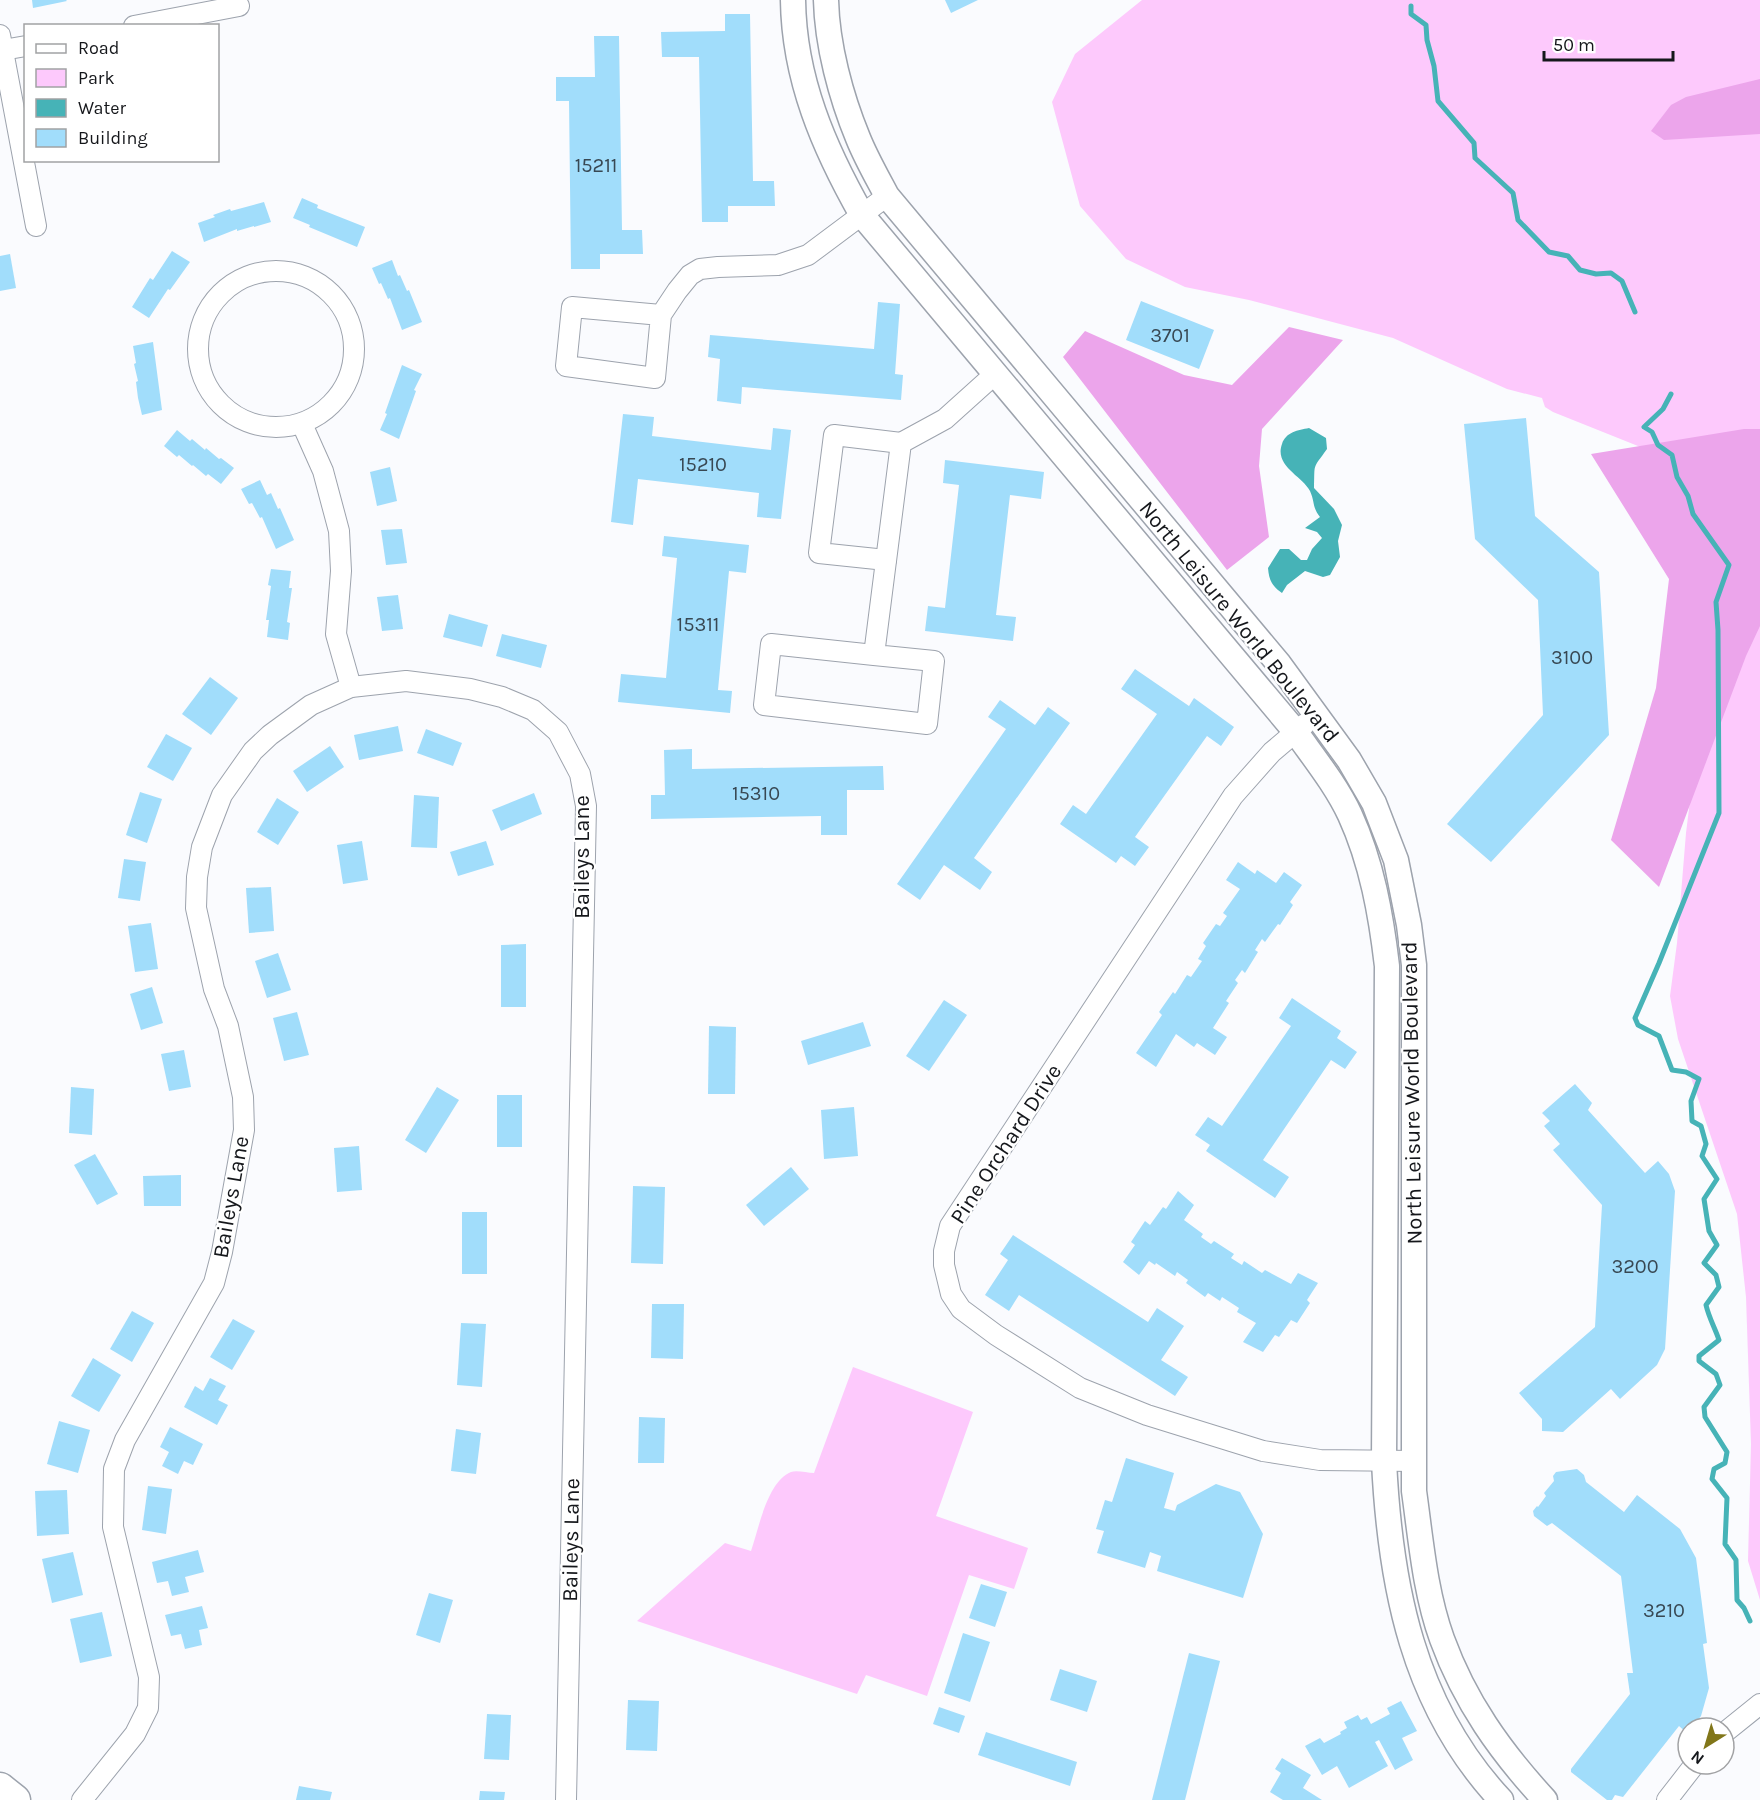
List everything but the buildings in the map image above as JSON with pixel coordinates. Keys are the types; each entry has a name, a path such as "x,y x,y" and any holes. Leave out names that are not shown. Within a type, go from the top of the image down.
{"main road":[{"path":"0,1788 15,1800"}],"street":[{"name":"North Leisure World Boulevard","path":"793,0 798,56 810,104 827,148 861,215 1295,731 1326,775 1350,815 1370,867 1388,966 1384,1461 1388,1535 1394,1574 1413,1649 1436,1704 1472,1764 1501,1800"},
{"name":"North Leisure World Boulevard","path":"826,0 831,47 847,111 858,140 887,196 1279,664 1348,760 1374,803 1396,860 1409,925 1414,965 1414,1491 1424,1566 1442,1638 1465,1692 1488,1730 1516,1768 1545,1800"},
{"path":"144,24 239,6"},
{"path":"24,46 2,42 24,161"},
{"path":"24,162 36,226"},
{"path":"661,315 572,308 566,366 655,378 661,315 690,275 700,269 778,265 808,255 887,196"},
{"path":"282,270 318,282 344,309 355,344 352,372 339,397 318,416 302,424 264,427 234,416 213,396 204,382 197,355 201,322 214,299 235,281 258,272 282,270"},
{"path":"886,560 819,553 834,435 901,443 945,419 995,374"},
{"path":"302,424 323,471 339,531 340,571 336,634 351,687"},
{"path":"874,655 901,443"},
{"path":"771,644 874,655 934,661 927,724 764,705 771,644"},
{"name":"Baileys Lane","path":"82,1800 135,1734 148,1708 148,1677 113,1527 114,1469 125,1440 214,1283 222,1252 244,1130 243,1097 228,1026 214,989 196,908 196,877 202,847 222,795 254,751 270,735 311,705 351,687 406,681 470,689 502,697 533,710 558,732 580,774 586,806 566,1800"},
{"name":"Pine Orchard Drive","path":"1317,715 1272,752 1233,796 1097,1006 950,1226 944,1251 944,1265 951,1294 961,1309 996,1335 1080,1388 1147,1414 1263,1451 1320,1460 1415,1461"},
{"path":"1736,1723 1760,1704"},
{"path":"1667,1800 1686,1776"}],"green space":[{"path":"1142,0 1760,0 1760,1600 1748,1561 1751,1444 1746,1297 1737,1214 1678,1039 1670,996 1686,833 1709,648 1663,456 1553,412 1545,407 1542,398 1507,389 1393,338 1249,300 1185,287 1126,259 1080,206 1052,102 1075,54"},
{"path":"853,1367 973,1412 936,1516 1028,1548 1014,1589 969,1575 927,1696 866,1675 857,1694 637,1621 725,1543 751,1551 765,1507 776,1485 791,1472 814,1473"}],"shaded area":[{"path":"1760,79 1760,134 1664,140 1651,131 1671,105 1686,97"},
{"path":"1289,327 1343,340 1262,429 1259,466 1269,537 1227,570 1063,357 1085,331 1184,375 1232,385"},
{"path":"1744,429 1760,429 1760,626 1746,656 1659,887 1611,840 1656,688 1669,579 1591,454"}],"water":[{"path":"1309,428 1326,438 1327,449 1315,467 1314,488 1334,509 1342,525 1338,541 1340,557 1330,575 1323,577 1305,571 1287,585 1282,593 1272,582 1268,568 1280,549 1289,549 1301,560 1307,560 1312,549 1322,538 1317,532 1305,528 1320,517 1310,491 1285,465 1281,452 1282,444 1289,434"}],"waterway":[{"path":"1411,6 1411,14 1426,25 1438,101 1474,143 1475,158 1513,193 1518,220 1549,252 1568,256 1580,270 1596,274 1611,273 1622,281 1635,312"},
{"path":"1671,394 1663,409 1644,427 1652,432 1658,445 1672,455 1677,477 1688,496 1693,514 1729,565 1716,602 1719,813 1635,1018 1638,1025 1659,1036 1672,1070 1686,1072 1699,1079 1691,1101 1692,1121 1701,1126 1706,1144 1702,1156 1717,1179 1704,1199 1709,1231 1717,1245 1704,1263 1716,1275 1719,1287 1706,1305 1719,1340 1699,1356 1699,1361 1716,1374 1720,1385 1704,1407 1705,1417 1727,1452 1725,1463 1714,1469 1712,1479 1727,1498 1725,1544 1736,1560 1737,1600 1750,1621"}]}
